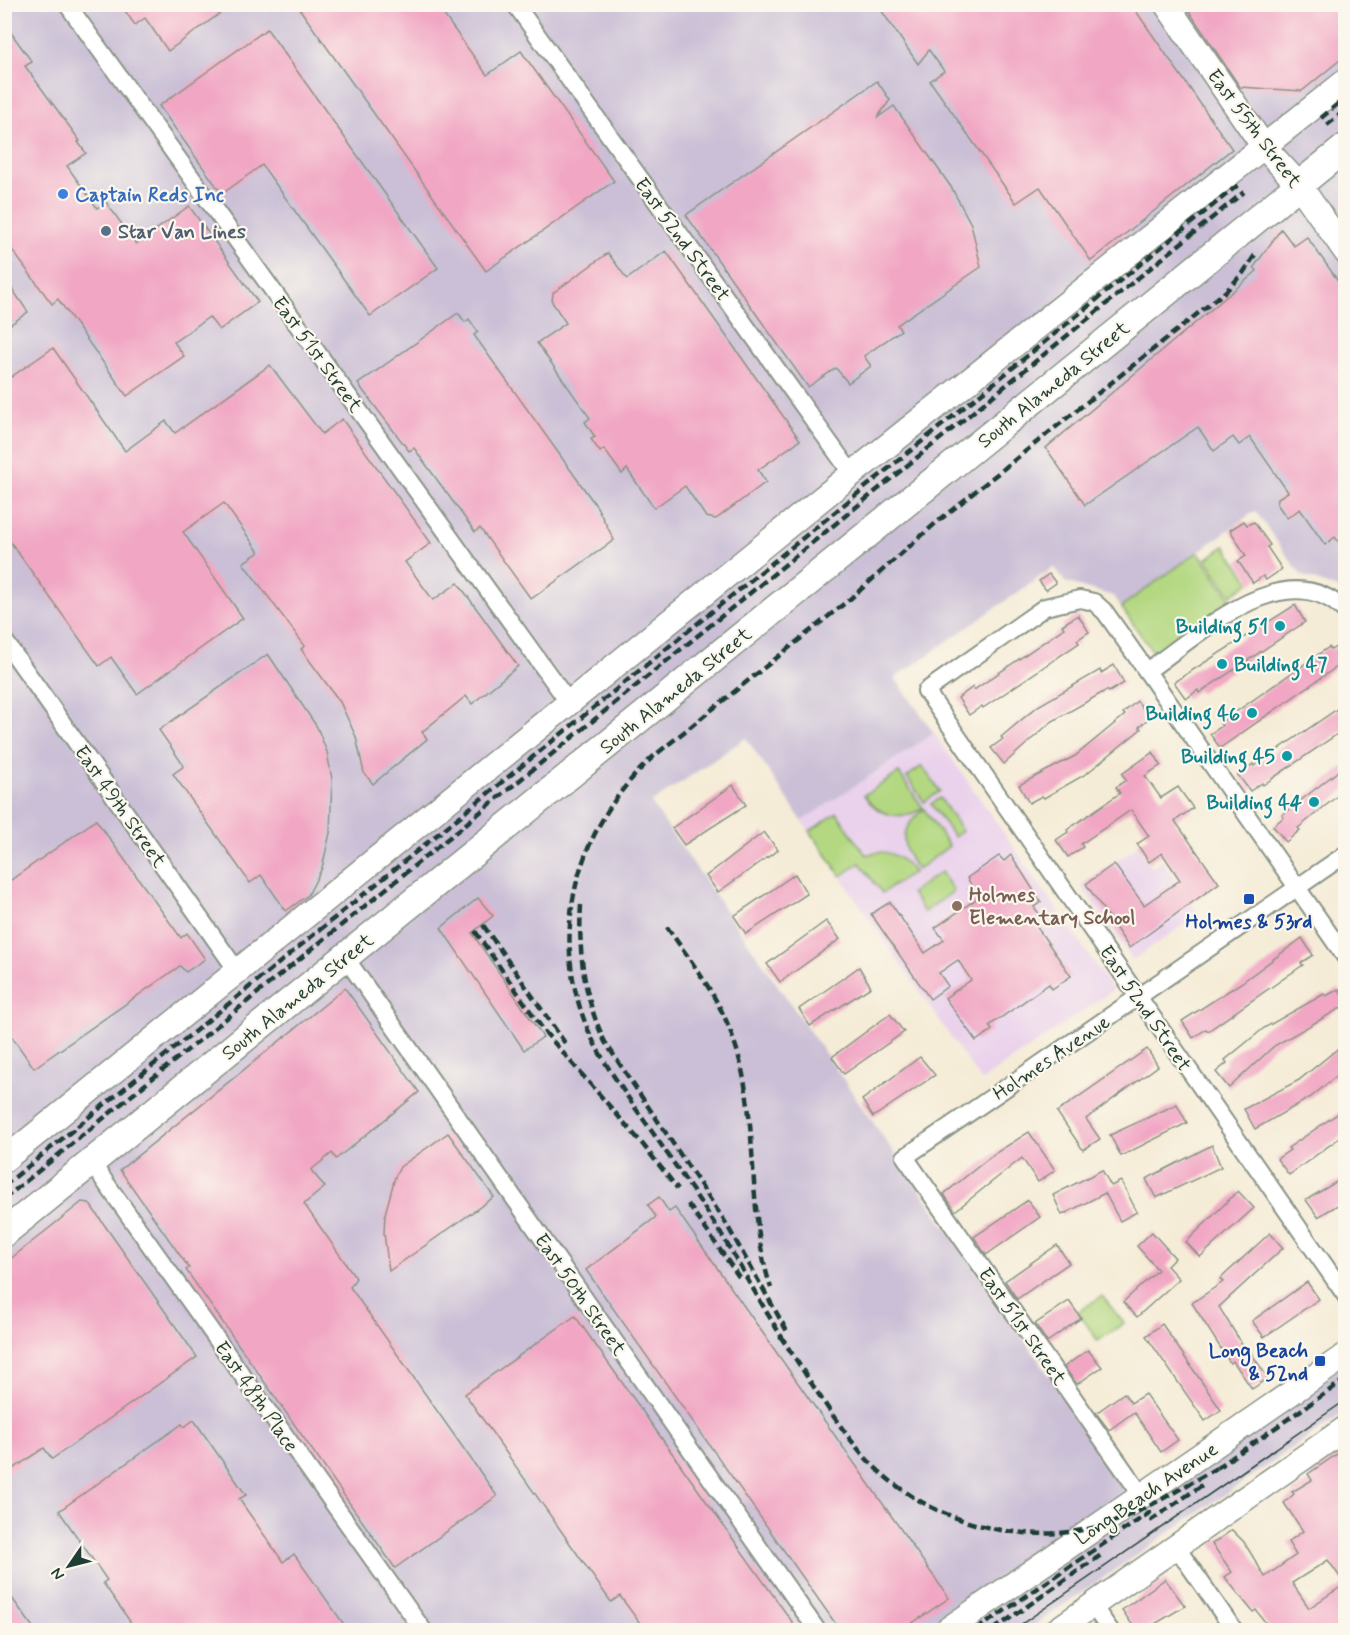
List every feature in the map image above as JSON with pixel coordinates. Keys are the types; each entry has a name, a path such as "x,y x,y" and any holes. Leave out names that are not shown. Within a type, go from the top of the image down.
{"main road":[{"name":"South Alameda Street","path":"4,1233 1346,147"}],"street":[{"name":"East 51st Street","path":"67,4 569,704"},
{"name":"East 52nd Street","path":"515,4 852,474"},
{"name":"East 55th Street","path":"1166,4 1264,147 1299,185 1346,252"},
{"path":"4,1160 852,474 1346,81"},
{"path":"1345,611 1320,595 1304,591 1271,592 1236,609 1147,671 1346,958"},
{"name":"East 52nd Street","path":"1147,671 1104,612 1094,602 1080,599 1045,606 926,691 1346,1296"},
{"name":"East 49th Street","path":"4,640 238,972"},
{"name":"Holmes Avenue","path":"905,1157 1346,854"},
{"name":"East 50th Street","path":"345,957 817,1630"},
{"name":"East 51st Street","path":"905,1157 1142,1496"},
{"name":"East 48th Place","path":"91,1162 423,1630"},
{"name":"Long Beach Avenue","path":"947,1630 1346,1355"},
{"path":"1057,1630 1346,1428"},
{"path":"1177,1548 1234,1630"},
{"path":"1093,1606 1110,1630"}],"shaded area":[{"path":"5,5 1345,5 1345,592 1301,575 1255,511 1121,607 1113,596 1065,582 1054,567 895,678 934,733 802,821 746,738 651,803 1128,1489 921,1630 5,1630"},
{"name":"Holmes Elementary School","path":"934,733 1113,990 981,1081 802,821"},
{"path":"1137,847 1152,868 1162,861 1199,914 1133,960 1081,885"},
{"path":"1345,1365 1345,1412 1027,1630 961,1630"}],"green space":[{"path":"1225,546 1250,582 1231,595 1206,559"},
{"path":"1198,552 1232,601 1167,646 1153,652 1121,607"},
{"path":"922,766 940,791 924,802 907,777"},
{"path":"899,773 923,808 898,816 876,808 864,795"},
{"path":"940,798 962,831 954,837 931,804"},
{"path":"924,809 949,846 917,870 907,852 904,837 910,823"},
{"path":"837,813 866,855 880,852 893,854 904,861 914,872 882,893 860,863 841,876 810,831"},
{"path":"941,872 954,891 924,912 911,893"},
{"path":"1102,1296 1124,1323 1098,1341 1078,1312"}],"building":[{"path":"120,4 233,4 168,51 145,18 135,25"},
{"path":"296,4 436,4 487,75 521,51 614,181 486,271"},
{"path":"877,4 1131,4 1232,149 1091,261 1040,187 1016,203 930,81 944,71 929,50 918,64"},
{"path":"1184,4 1346,4 1346,55 1302,91 1240,87"},
{"path":"4,23 32,62 25,66 80,141 78,142 86,153 67,166 97,208 106,202 136,244 189,206 258,302 219,330 209,317 174,342 184,356 127,396 58,299 52,304 4,239"},
{"path":"267,29 438,268 370,316 262,165 222,194 159,106"},
{"path":"877,81 890,100 877,118 894,106 951,187 971,224 981,267 897,325 901,330 864,356 871,366 848,383 836,368 808,387 686,215"},
{"path":"1281,229 1294,246 1307,237 1346,292 1346,552 1335,537 1325,545 1300,509 1287,518 1277,504 1278,498 1288,492 1250,437 1239,445 1233,437 1214,451 1198,427 1085,505 1046,448 1257,271 1254,267"},
{"path":"666,251 800,440 758,470 766,482 716,519 706,517 685,486 654,508 627,469 622,474 604,449 600,452 591,439 595,437 585,422 590,418 537,343 566,323 552,302 553,293 608,253 627,279"},
{"path":"4,277 28,312 4,329"},
{"path":"458,313 465,322 469,319 478,332 474,335 597,507 614,540 531,599 480,528 475,532 414,448 409,451 358,384"},
{"path":"53,348 125,451 166,421 175,433 270,365 322,434 342,419 431,543 405,562 433,600 458,583 518,666 472,704 466,696 422,732 427,739 373,784 364,773 356,737 340,702 301,649 305,646 243,563 259,552 224,503 183,532 243,618 137,694 111,657 99,666 4,533 4,382"},
{"path":"1244,521 1247,525 1254,522 1270,545 1267,547 1282,569 1266,580 1263,576 1253,583 1238,561 1246,556 1230,530"},
{"path":"1049,574 1056,583 1046,590 1039,581"},
{"path":"1295,605 1305,622 1199,693 1198,690 1186,699 1174,682"},
{"path":"1078,615 1089,632 1077,640 1079,643 983,708 982,706 969,715 958,698 973,687 974,690 1064,628 1062,625"},
{"path":"1346,640 1346,677 1338,666 1220,748 1210,734 1222,726 1220,723 1329,647 1331,650"},
{"path":"268,654 317,727 327,752 332,779 330,833 322,868 308,895 286,911 261,875 250,883 173,774 184,766 159,730"},
{"path":"1114,665 1124,683 1109,692 1107,690 1051,722 1004,764 991,748 1038,706 1100,670 1101,673"},
{"path":"1137,701 1150,717 1139,727 1141,729 1086,774 1044,798 1042,796 1029,803 1019,785 1075,756 1125,715 1123,713"},
{"name":"Building 45","path":"1346,703 1346,728 1263,785 1262,783 1250,791 1238,775"},
{"path":"1153,752 1161,765 1145,776 1161,798 1178,787 1193,808 1175,821 1219,883 1129,948 1086,884 1114,864 1144,905 1180,880 1162,853 1149,862 1137,844 1149,836 1131,810 1081,844 1083,847 1068,857 1056,840 1120,793 1116,787 1126,780 1122,774"},
{"name":"Building 44","path":"1346,765 1346,789 1298,828 1300,830 1286,842 1273,826 1284,817 1282,815"},
{"path":"733,785 746,805 684,845 672,828"},
{"path":"96,820 181,938 187,933 205,959 186,972 180,966 34,1068 12,1037 4,1042 4,885"},
{"path":"764,832 778,850 718,892 706,876"},
{"path":"1011,855 1041,902 1034,907 1040,915 1032,920 1071,976 1052,989 1049,984 989,1026 992,1030 976,1041 945,998 971,980 958,960 939,973 948,986 930,999 871,914 890,902 925,953 944,940 935,928 979,897 967,878 999,856 1004,861"},
{"path":"795,874 807,894 746,934 734,916"},
{"path":"478,898 493,916 472,933 543,1037 524,1050 441,928"},
{"path":"826,921 840,939 780,982 767,964"},
{"path":"1302,938 1313,955 1301,963 1303,965 1208,1031 1206,1029 1193,1038 1182,1021 1241,983"},
{"path":"859,967 871,987 810,1026 799,1009"},
{"path":"345,988 419,1092 336,1159 332,1153 311,1170 325,1187 304,1204 356,1278 350,1287 497,1496 395,1568 186,1270 189,1268 120,1170"},
{"path":"1339,989 1346,1005 1274,1046 1229,1088 1216,1072 1227,1063 1225,1060 1264,1028 1324,994 1326,996"},
{"path":"890,1014 904,1032 844,1074 832,1057"},
{"path":"1346,1042 1346,1068 1311,1097 1255,1129 1244,1109 1299,1080"},
{"path":"1147,1049 1158,1066 1086,1119 1100,1139 1083,1150 1057,1112"},
{"path":"920,1057 935,1075 873,1117 862,1100"},
{"path":"1177,1104 1187,1123 1121,1156 1110,1135"},
{"path":"1346,1108 1346,1133 1289,1175 1277,1159 1290,1150 1288,1148"},
{"path":"1029,1132 1055,1170 1038,1182 1022,1158 955,1211 944,1194 994,1154"},
{"path":"448,1133 494,1197 389,1271 384,1233 385,1214 395,1177 400,1167"},
{"path":"1212,1145 1221,1167 1156,1198 1146,1179"},
{"path":"1102,1170 1111,1186 1121,1181 1137,1212 1120,1221 1105,1193 1062,1215 1053,1195"},
{"path":"1346,1176 1346,1200 1318,1217 1306,1200"},
{"path":"1238,1191 1254,1208 1200,1257 1186,1242"},
{"path":"659,1197 669,1212 675,1208 949,1598 902,1630 840,1630 586,1270 656,1217 648,1205"},
{"path":"1028,1200 1040,1217 986,1255 974,1237"},
{"path":"82,1202 89,1203 197,1357 52,1459 44,1448 4,1475 4,1264"},
{"path":"1152,1232 1175,1258 1167,1266 1179,1279 1137,1317 1123,1302 1158,1270 1137,1246"},
{"path":"1270,1233 1283,1248 1219,1307 1247,1352 1249,1350 1268,1378 1252,1389 1233,1361 1230,1363 1192,1303 1223,1282 1220,1279"},
{"path":"1057,1245 1069,1263 1017,1299 1005,1281"},
{"path":"1307,1282 1319,1299 1264,1337 1252,1321"},
{"path":"1069,1301 1081,1318 1047,1342 1035,1324"},
{"path":"575,1316 798,1630 645,1630 620,1596 611,1602 465,1394"},
{"path":"1162,1324 1221,1410 1205,1421 1146,1336"},
{"path":"1088,1350 1102,1367 1077,1384 1064,1367"},
{"path":"1124,1393 1131,1403 1145,1394 1178,1440 1161,1452 1134,1412 1109,1430 1096,1413"},
{"path":"194,1420 246,1495 239,1499 283,1562 294,1554 348,1630 136,1630 103,1583 107,1580 59,1511 182,1424 184,1427"},
{"path":"1346,1448 1346,1630 1271,1630 1225,1577 1232,1572 1212,1544 1232,1530 1244,1542 1265,1577 1296,1555 1288,1542 1303,1531 1284,1503 1294,1494 1292,1492 1312,1480 1308,1474","holes":["1328,1560 1345,1584 1309,1608 1292,1583"]},
{"path":"1165,1579 1185,1606 1145,1630 1136,1630 1122,1610"},
{"path":"4,1587 35,1630 4,1630"}],"tram line":[{"path":"1013,1630 1346,1400"}],"railway":[{"path":"1321,118 1346,97"},
{"path":"1327,125 1346,110"},
{"path":"4,1186 1238,185"},
{"path":"4,1199 1244,192"},
{"path":"785,1342 714,1223 617,1081 589,1032 576,995 570,957 570,920 576,883 588,848 605,815 627,784 654,756 850,599 937,522 1226,291 1243,273 1257,252"},
{"path":"581,905 584,975 592,1009 605,1042 724,1220 788,1333"},
{"path":"483,925 565,1043"},
{"path":"667,927 713,996 734,1041 748,1102 758,1227 771,1288"},
{"path":"475,931 544,1031 640,1141 678,1189"},
{"path":"688,1204 739,1277"},
{"path":"780,1336 831,1412 864,1456 888,1479 915,1498 945,1514 977,1525 1010,1532 1044,1534 1077,1531 1110,1523 1154,1503 1224,1464"},
{"path":"1217,1468 1346,1379"},
{"path":"1150,1521 1205,1483"},
{"path":"976,1630 1155,1509"},
{"path":"993,1630 1101,1555"}],"place":[{"name":"Captain Reds Inc","path":"63,194"},
{"name":"Star Van Lines","path":"106,231"},
{"name":"Building 51","path":"1280,626"},
{"name":"Building 47","path":"1222,664"},
{"name":"Building 46","path":"1252,713"},
{"name":"Building 45","path":"1287,756"},
{"name":"Building 44","path":"1314,802"},
{"name":"Holmes & 53rd","path":"1249,899"},
{"name":"Holmes Elementary School","path":"957,906"},
{"name":"Long Beach & 52nd","path":"1320,1361"}]}
